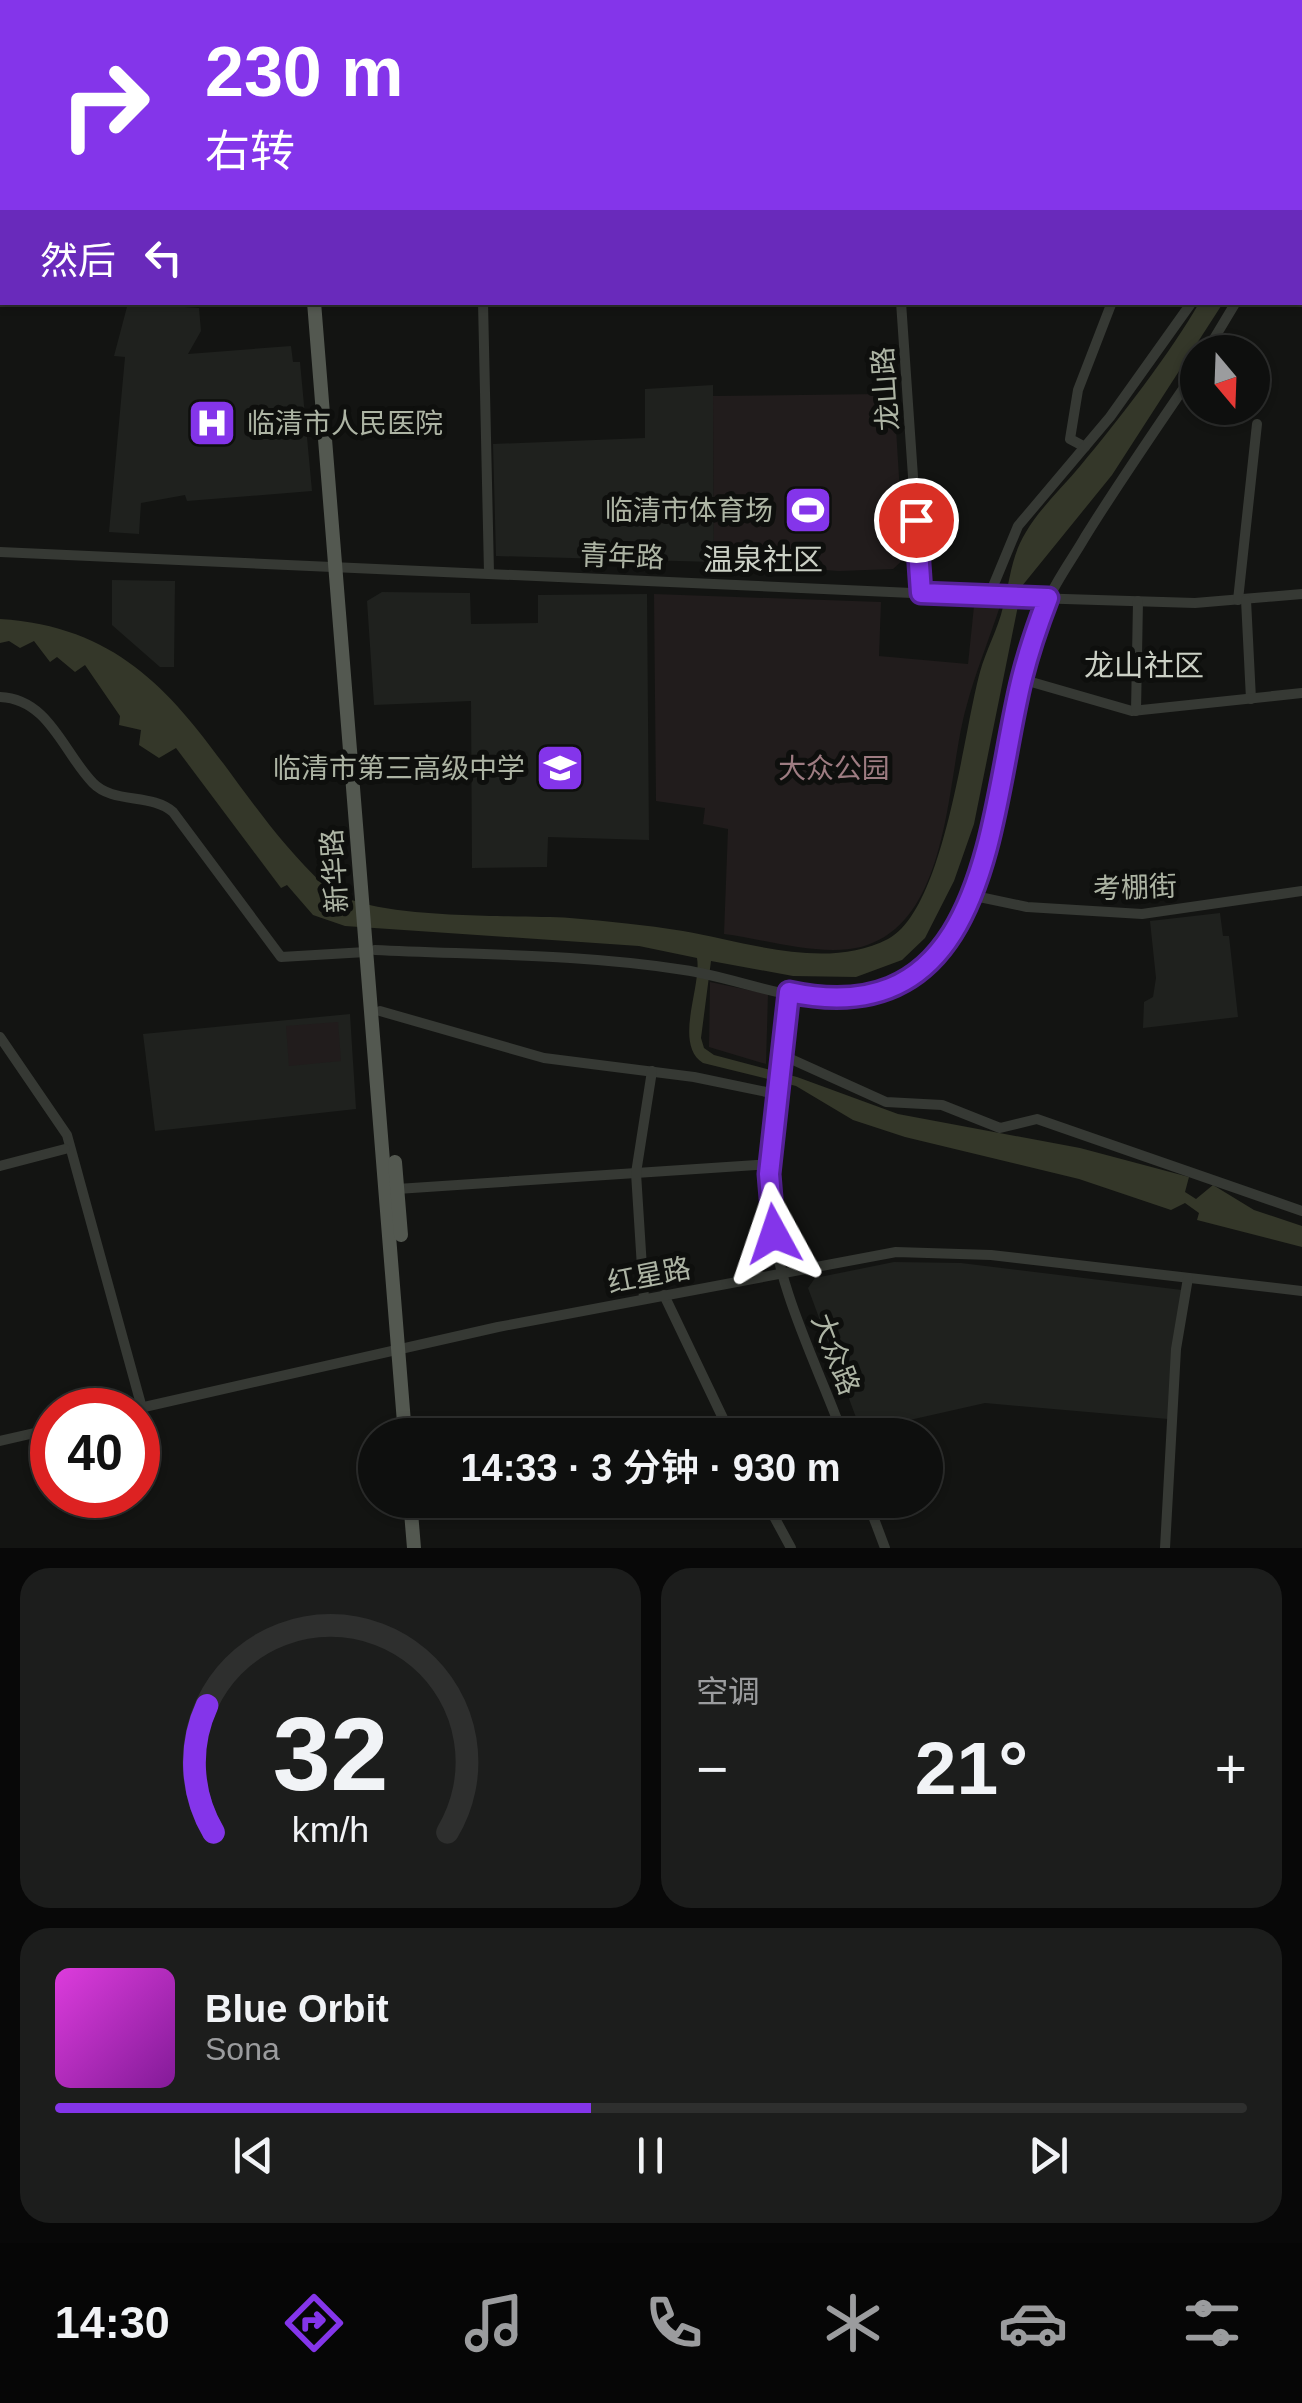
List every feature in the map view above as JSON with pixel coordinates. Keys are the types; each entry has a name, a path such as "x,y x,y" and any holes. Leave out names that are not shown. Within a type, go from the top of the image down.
{"main road":[{"name":"新华路","path":"314,305 341,567"},
{"name":"新华路","path":"323,305 366,900 412,1418"},
{"name":"新华路","path":"370,946 397,1190 405,1418"},
{"path":"412,1518 414,1548"},
{"path":"422,1518 424,1548"}],"street":[{"path":"482,305 489,573"},
{"name":"龙山路","path":"902,305 921,593"},
{"path":"1085,447 1070,439 1078,390 1111,305"},
{"path":"989,596 1018,526 1085,447 1190,305"},
{"path":"1216,335 1234,305"},
{"path":"0,698 19,698 36,708 102,790 163,805 174,812 281,957 370,946 616,961 688,970 832,1000 855,998 908,979 943,948 970,895 1000,808 1021,679 1048,598 1180,395"},
{"path":"1251,699 1242,600 1257,425"},
{"name":"青年路","path":"0,552 1048,598 1242,600 1302,594"},
{"path":"1136,711 1138,600"},
{"path":"1021,679 1136,711 1302,693"},
{"name":"考棚街","path":"970,895 1027,906 1142,914 1302,891"},
{"name":"大众路","path":"789,992 776,1094 770,1212 782,1271 837,1418"},
{"path":"380,1011 544,1058 776,1094"},
{"path":"0,1037 67,1135 131,1388"},
{"path":"0,1047 56,1124 66,1149 130,1388"},
{"path":"782,1055 886,1102 942,1105 1000,1128 1037,1119 1302,1211"},
{"path":"644,1299 636,1173 652,1072"},
{"path":"0,1166 66,1149"},
{"path":"397,1190 770,1164"},
{"name":"红星路","path":"160,1404 405,1348 782,1271 924,1250 1302,1291"},
{"path":"1165,1548 1176,1349 1188,1278"},
{"path":"664,1295 723,1418"},
{"path":"0,1441 30,1434"},
{"path":"775,1518 791,1548"},
{"path":"874,1518 885,1548"}],"shaded area":[{"name":"临清市人民医院","path":"127,305 199,308 201,331 188,354 291,346 293,362 300,362 312,491 187,501 185,495 141,503 139,534 109,532 125,357 114,356"},
{"path":"1198,305 1222,305 1202,335 1180,335 1180,370 1112,475 1022,586 974,824 954,881 925,938 902,960 856,977 793,976 711,961 701,1038 704,1048 714,1055 797,1077 898,1114 1080,1148 1189,1177 1185,1192 1196,1199 1213,1185 1254,1210 1302,1226 1302,1247 1197,1220 1199,1213 1185,1203 1171,1210 1079,1179 905,1137 853,1120 796,1086 703,1063 694,1054 689,1029 697,958 639,946 345,926 313,915 287,885 281,888 176,748 159,758 139,745 141,730 119,725 120,716 85,665 75,672 57,657 50,662 34,641 20,648 9,641 0,643 0,619 61,629 110,650 151,680 187,717 285,844 324,885 343,897 404,911 641,925 786,951 839,953 864,948 888,939 908,921 938,857 980,672 1001,615 1021,541 1038,514 1143,386"},
{"path":"713,385 714,562 496,556 493,444 645,438 645,389"},
{"path":"112,580 175,581 174,667 160,667 112,625"},
{"name":"临清市第三高级中学","path":"382,592 470,593 471,624 538,623 538,595 647,594 649,840 548,837 547,867 472,868 471,701 374,705 367,601"},
{"path":"1220,913 1223,936 1229,936 1238,1017 1143,1028 1144,1002 1153,997 1156,978 1150,921"},
{"path":"350,1014 356,1109 155,1131 143,1034"},
{"path":"894,1262 961,1263 1182,1290 1168,1419 985,1403 919,1418 856,1418 808,1288 815,1278"}],"green space":[{"name":"临清市体育场","path":"881,394 885,413 895,412 904,559 893,569 839,571 714,562 713,396"},
{"name":"大众公园","path":"654,594 881,602 879,656 968,664 974,606 1000,606 966,708 940,845 913,910 891,933 845,950 724,934 728,829 703,824 705,808 656,801"},
{"path":"710,982 768,994 766,1064 709,1047"},
{"path":"338,1022 341,1061 289,1066 286,1026"}],"place":[{"name":"临清市人民医院","path":"212,423"},
{"name":"临清市体育场","path":"808,510"},
{"name":"临清市第三高级中学","path":"560,768"}],"district":[{"name":"温泉社区","path":"763,560"},
{"name":"龙山社区","path":"1144,666"}],"route":[{"path":"774,1234 769,1174 772,1123 789,992 832,1000 870,994 908,979 934,960 943,948 964,910 994,828 1021,679 1048,598 921,593 916,520"}]}
